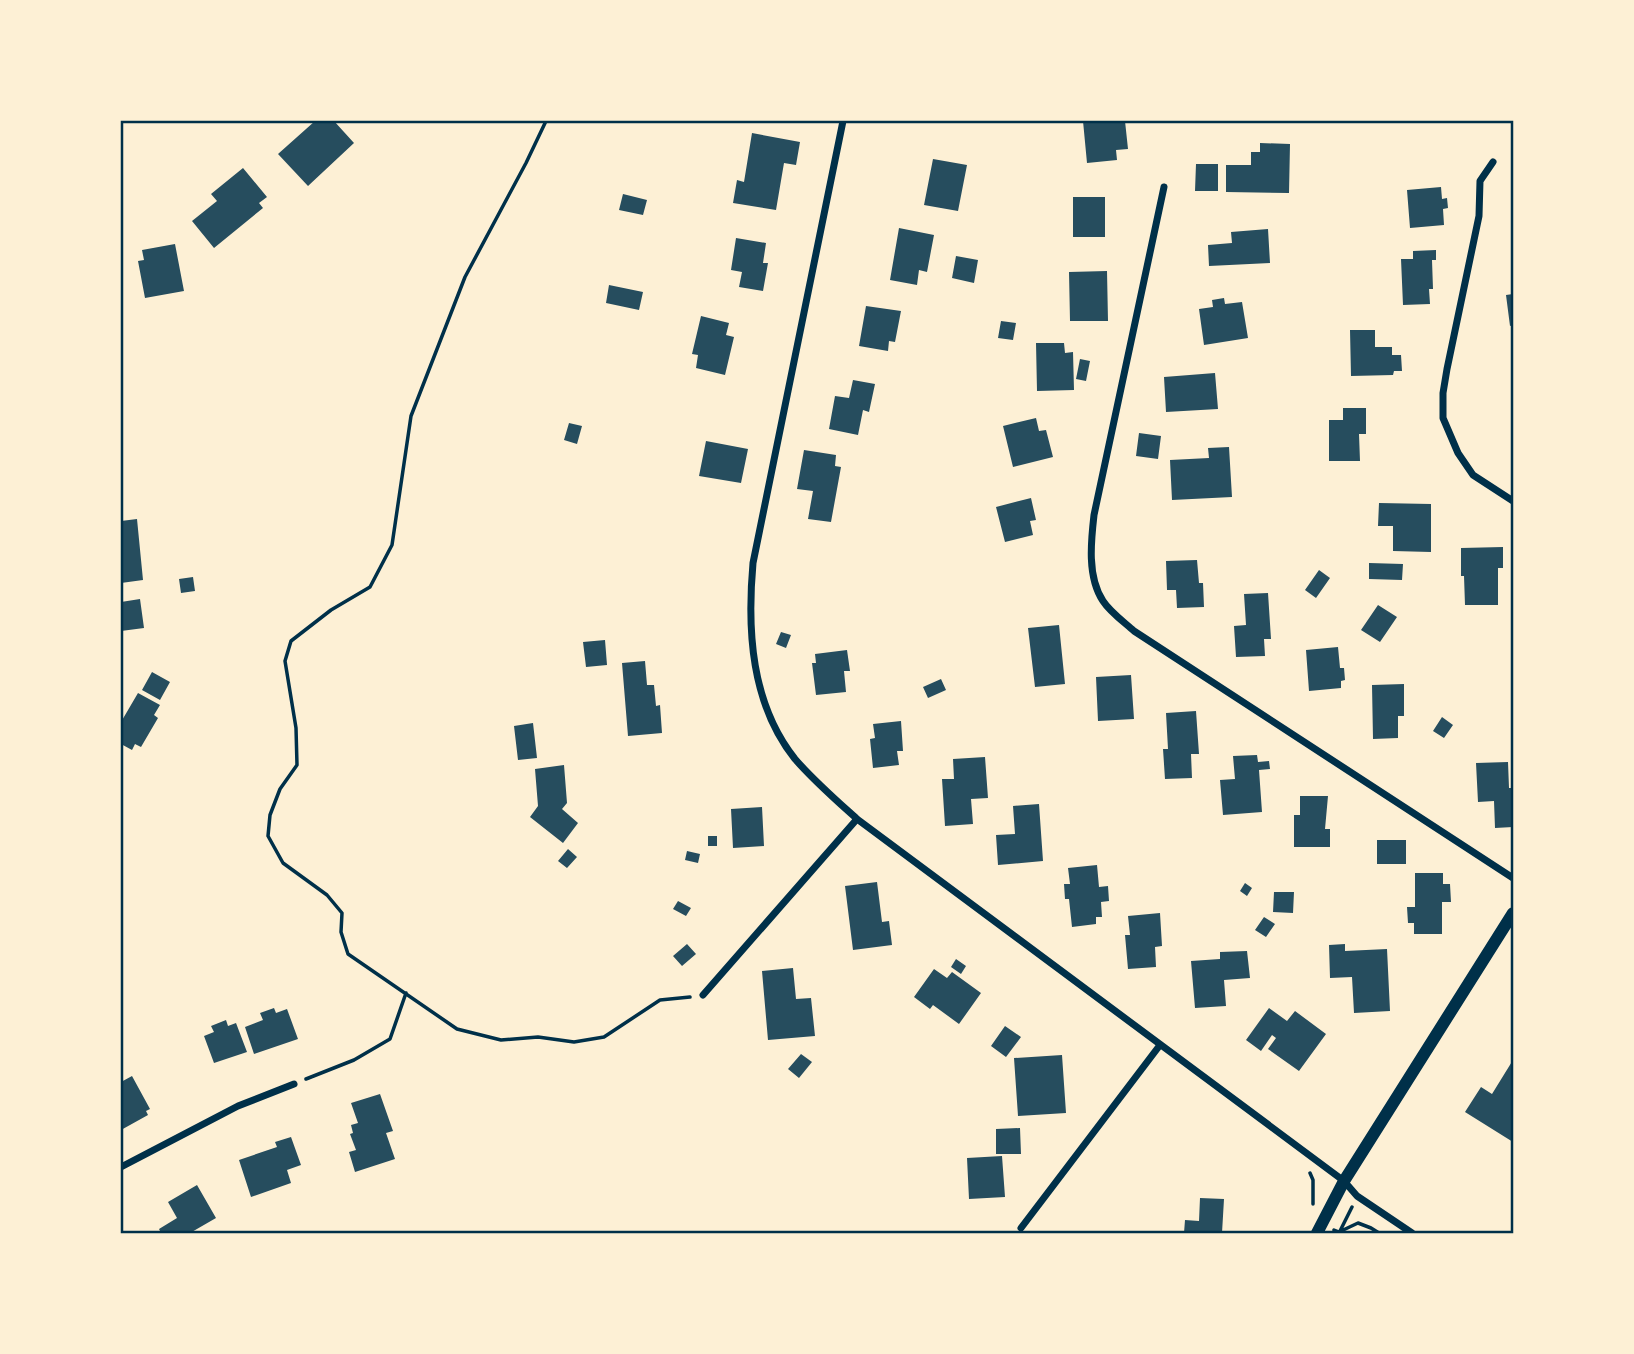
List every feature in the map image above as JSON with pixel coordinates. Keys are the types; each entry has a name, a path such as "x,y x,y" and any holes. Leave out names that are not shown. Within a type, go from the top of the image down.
{"street":[{"path":"843,121 753,564 749,607 757,680 772,719 794,757 821,787 857,819 1344,1181 1357,1196 1412,1233"},
{"path":"1493,162 1480,181 1479,216 1447,369 1443,418 1458,453 1474,475 1513,501"},
{"path":"1164,187 1094,515 1090,545 1092,571 1102,600 1134,631 1513,878"},
{"path":"703,995 857,819"},
{"path":"1320,1228 1344,1181 1513,913"},
{"path":"1021,1228 1160,1045"},
{"path":"121,1167 238,1105 294,1084"}],"path":[{"path":"546,121 465,278 411,416 392,545 370,587 331,610 291,641 285,661 296,728 297,765 280,789 270,816 268,836 283,863 327,895 342,913 341,932 348,954 457,1029 501,1040 538,1037 574,1042 604,1037 660,1000 703,995"},
{"path":"294,1084 354,1060 390,1039 407,993"},
{"path":"1309,1171 1313,1202 1308,1216 1320,1228 1339,1233 1358,1223 1379,1233"},
{"path":"1339,1233 1348,1214"}],"building":[{"path":"315,121 334,121 354,143 308,186 278,154"},
{"path":"1083,121 1125,121 1128,149 1116,150 1117,160 1087,163"},
{"path":"752,133 800,142 796,165 784,163 776,210 733,203 737,180 744,182"},
{"path":"1260,143 1290,144 1289,193 1226,192 1226,165 1251,165 1251,152 1260,152"},
{"path":"933,159 967,165 958,211 924,205"},
{"path":"1196,164 1218,164 1218,191 1195,191"},
{"path":"243,168 267,197 259,203 263,208 214,248 192,221 217,201 211,194"},
{"path":"1441,187 1442,199 1447,198 1448,208 1443,209 1444,225 1410,228 1407,190"},
{"path":"623,194 647,200 643,215 619,210"},
{"path":"1073,197 1105,197 1105,237 1073,237"},
{"path":"899,228 934,235 927,272 919,270 917,285 890,280"},
{"path":"1268,229 1270,263 1209,266 1208,245 1232,243 1231,232"},
{"path":"736,238 766,243 763,263 768,263 763,291 739,287 742,272 731,270"},
{"path":"175,244 184,291 145,298 138,261 144,260 142,250"},
{"path":"1436,250 1436,260 1432,260 1433,289 1429,289 1430,304 1403,305 1401,259 1413,259 1413,251"},
{"path":"956,256 978,260 974,283 952,278"},
{"path":"1107,271 1108,321 1070,321 1069,272"},
{"path":"609,285 643,292 639,310 606,303"},
{"path":"1513,294 1513,325 1510,326 1506,295"},
{"path":"1224,298 1225,304 1242,302 1248,338 1204,345 1199,309 1213,307 1212,300"},
{"path":"866,306 901,311 895,342 889,341 888,351 859,346"},
{"path":"701,316 729,323 726,335 734,337 725,375 696,368 698,355 692,354"},
{"path":"1001,321 1016,323 1013,340 998,338"},
{"path":"1350,330 1375,330 1375,347 1392,347 1392,355 1401,355 1402,371 1394,371 1393,375 1351,376"},
{"path":"1036,343 1064,343 1065,353 1073,352 1074,390 1037,391"},
{"path":"1080,359 1090,361 1086,381 1076,379"},
{"path":"1215,373 1218,409 1166,412 1164,377"},
{"path":"853,380 875,384 869,412 863,410 858,435 829,429 835,396 849,398"},
{"path":"1343,408 1366,408 1366,434 1359,434 1360,461 1329,461 1329,420 1343,420"},
{"path":"1036,418 1039,431 1046,430 1053,457 1013,467 1003,426"},
{"path":"569,423 582,426 577,444 564,440"},
{"path":"1139,433 1161,436 1158,459 1136,456"},
{"path":"706,441 748,449 741,483 699,476"},
{"path":"1229,447 1232,497 1172,500 1170,460 1209,458 1208,448"},
{"path":"804,450 836,455 835,466 841,467 831,522 808,519 813,491 797,489"},
{"path":"1031,498 1036,520 1030,521 1033,535 1005,542 996,507"},
{"path":"1379,503 1431,504 1431,552 1393,551 1393,526 1378,526"},
{"path":"137,519 143,580 121,583 121,521"},
{"path":"1503,547 1503,568 1498,568 1498,605 1465,605 1461,548"},
{"path":"1197,560 1199,583 1203,583 1204,607 1177,608 1176,590 1167,590 1166,561"},
{"path":"1369,563 1403,564 1402,580 1369,579"},
{"path":"1319,570 1330,578 1316,598 1305,590"},
{"path":"193,577 195,591 181,593 179,579"},
{"path":"1268,593 1271,639 1264,639 1265,656 1236,657 1234,626 1246,625 1244,594"},
{"path":"140,599 144,628 121,631 121,602"},
{"path":"1378,605 1397,617 1380,642 1361,630"},
{"path":"1059,625 1065,684 1035,687 1028,628"},
{"path":"781,632 791,635 786,648 776,644"},
{"path":"605,640 607,665 586,667 583,642"},
{"path":"1338,647 1340,668 1344,668 1345,680 1341,681 1341,688 1309,691 1306,650"},
{"path":"847,650 850,671 844,671 846,692 816,695 812,663 816,663 815,654"},
{"path":"645,661 647,685 654,685 656,706 660,705 662,733 628,736 622,663"},
{"path":"152,672 170,682 160,700 142,690"},
{"path":"1131,675 1134,719 1098,721 1096,677"},
{"path":"941,679 946,690 928,698 923,687"},
{"path":"1404,684 1404,716 1398,716 1398,738 1373,739 1372,685"},
{"path":"138,693 160,705 154,715 158,718 141,747 135,744 132,750 121,744 121,722"},
{"path":"1196,711 1199,754 1191,754 1192,778 1165,779 1163,749 1168,749 1166,713"},
{"path":"1442,717 1453,725 1444,738 1433,731"},
{"path":"901,721 903,751 897,751 899,765 873,768 870,739 875,738 873,724"},
{"path":"533,723 537,758 518,760 514,726"},
{"path":"1257,755 1258,762 1269,761 1270,769 1259,770 1262,812 1223,815 1220,780 1235,779 1233,756"},
{"path":"985,757 988,798 971,799 973,824 945,826 942,779 954,779 953,759"},
{"path":"1508,762 1509,788 1513,788 1513,827 1495,828 1494,801 1478,802 1476,763"},
{"path":"564,765 567,803 562,809 578,823 563,843 530,817 538,806 535,769"},
{"path":"1300,796 1328,796 1325,829 1330,829 1330,847 1294,847 1294,815 1300,815"},
{"path":"1039,804 1043,861 998,865 996,835 1015,834 1013,806"},
{"path":"762,807 764,846 733,848 731,809"},
{"path":"708,836 717,836 717,846 708,846"},
{"path":"1377,840 1406,840 1406,864 1377,864"},
{"path":"568,849 577,857 567,868 558,861"},
{"path":"687,851 700,854 698,863 685,860"},
{"path":"1097,865 1099,887 1108,886 1109,901 1101,902 1102,917 1096,917 1096,924 1072,927 1069,899 1065,899 1064,884 1070,884 1068,868"},
{"path":"1415,873 1443,873 1443,884 1450,884 1451,902 1442,902 1442,934 1414,934 1414,923 1408,923 1407,907 1415,907"},
{"path":"877,882 882,922 889,921 892,945 853,950 845,886"},
{"path":"1245,883 1252,888 1247,896 1240,891"},
{"path":"1274,892 1294,892 1293,913 1273,912"},
{"path":"678,901 691,908 686,916 673,909"},
{"path":"1160,913 1162,946 1155,947 1156,967 1128,969 1125,935 1130,935 1128,916"},
{"path":"1264,917 1275,924 1266,937 1255,930"},
{"path":"687,944 696,954 682,966 673,956"},
{"path":"1345,944 1345,951 1387,949 1390,1011 1354,1013 1352,977 1330,978 1329,945"},
{"path":"1247,951 1250,978 1224,980 1226,1006 1195,1008 1191,961 1220,959 1220,952"},
{"path":"956,959 966,966 961,974 951,967"},
{"path":"793,968 796,999 811,998 815,1036 768,1040 762,971"},
{"path":"934,969 947,978 952,972 981,993 959,1024 933,1005 930,1009 914,997"},
{"path":"274,1008 276,1013 287,1009 298,1039 254,1054 245,1027 263,1020 260,1013"},
{"path":"1269,1008 1287,1021 1295,1011 1326,1034 1299,1071 1268,1049 1276,1038 1272,1035 1261,1051 1246,1040"},
{"path":"226,1020 228,1026 236,1023 247,1052 214,1063 204,1036 214,1032 211,1026"},
{"path":"1005,1026 1021,1037 1006,1057 991,1046"},
{"path":"801,1054 812,1062 799,1078 788,1069"},
{"path":"1062,1055 1066,1113 1018,1116 1014,1058"},
{"path":"1513,1060 1513,1142 1465,1112 1481,1087 1492,1094"},
{"path":"132,1076 150,1109 146,1111 148,1115 121,1130 121,1082"},
{"path":"380,1094 393,1131 386,1133 395,1159 355,1172 349,1152 356,1150 350,1134 353,1133 351,1125 358,1123 351,1103"},
{"path":"1020,1128 1021,1154 996,1154 996,1129"},
{"path":"291,1137 301,1165 287,1170 291,1183 251,1197 239,1160 277,1147 275,1142"},
{"path":"1002,1156 1005,1197 969,1199 967,1158"},
{"path":"197,1185 216,1218 190,1233 161,1233 159,1229 177,1218 168,1202"},
{"path":"1200,1198 1224,1199 1222,1233 1184,1233 1185,1220 1199,1221"}]}
